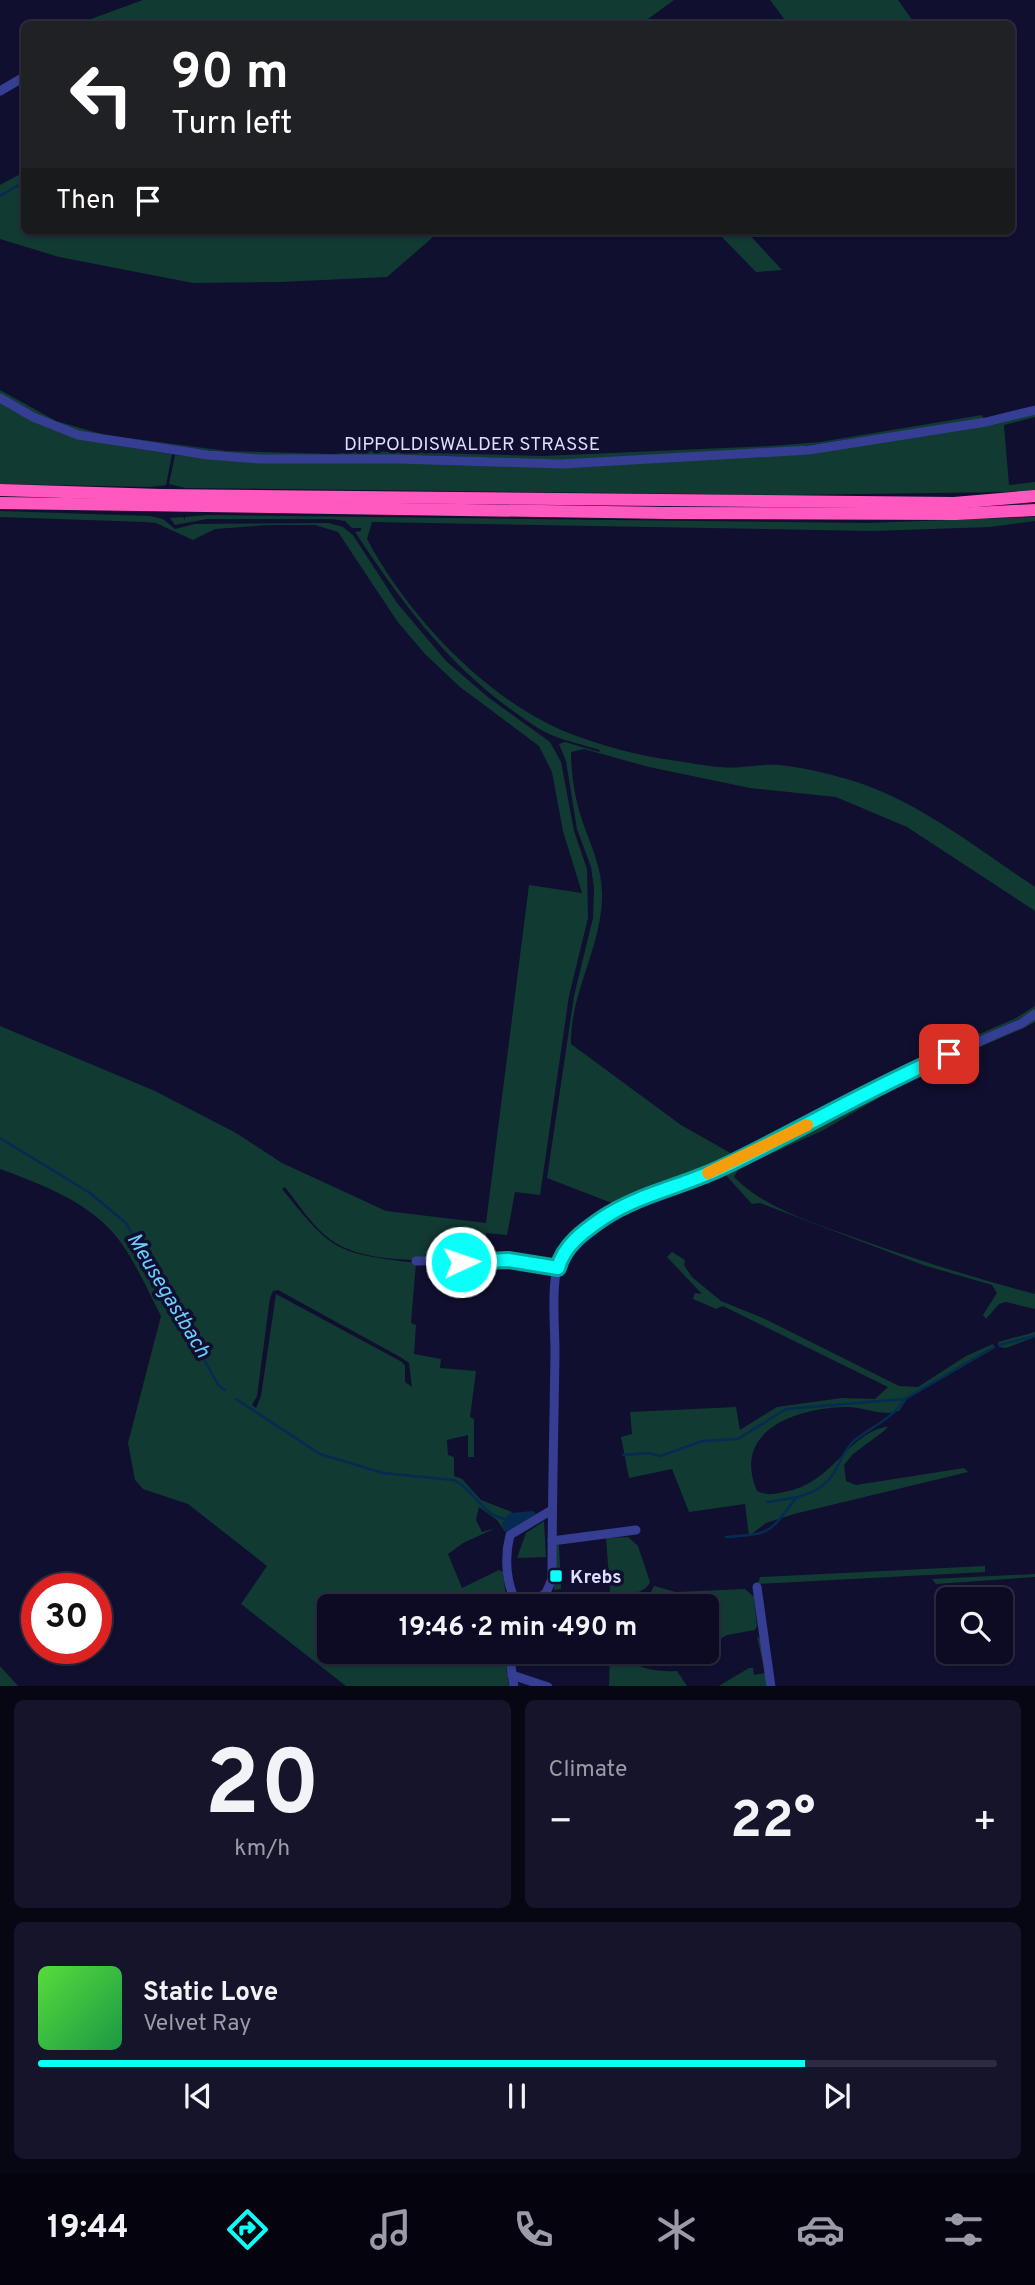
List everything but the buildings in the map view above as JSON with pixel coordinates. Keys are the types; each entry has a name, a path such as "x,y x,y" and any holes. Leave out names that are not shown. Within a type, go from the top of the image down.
{"highway":[{"path":"0,490 167,502 876,514 1035,510"},
{"path":"0,503 954,503 1035,496"}],"street":[{"path":"0,91 21,79"},
{"name":"DIPPOLDISWALDER STRASSE","path":"0,398 33,417 78,435 208,455 272,460 399,458 562,464 809,450 986,422 1035,410"},
{"path":"544,1594 550,1586 558,1268 561,1258 576,1237 626,1205 657,1190 722,1168 925,1065 1022,1023 1035,1014"},
{"path":"416,1261 508,1260 558,1268"},
{"path":"514,1594 508,1575 506,1550 510,1535 550,1511"},
{"path":"551,1541 636,1530"},
{"path":"757,1587 771,1686"},
{"path":"511,1664 513,1686"},
{"path":"512,1675 548,1686"}],"green space":[{"path":"143,0 674,0 645,21 85,21"},
{"path":"770,0 898,0 913,21 786,21"},
{"path":"21,174 21,235 435,235 387,277 193,283 59,257 0,239 0,185"},
{"path":"720,235 750,235 782,270 756,272"},
{"path":"0,390 56,421 105,435 78,431 33,414 0,394"},
{"path":"0,402 41,424 83,438 172,454 166,485 0,484"},
{"path":"1035,413 1035,417 1004,425 1009,485 1035,482 1035,490 788,495 185,488 169,484 175,455 262,463 392,461 497,466 760,456"},
{"path":"982,415 984,419 790,448 566,460 413,455 240,455 105,435 227,451 334,454 364,451 542,456 820,442"},
{"path":"0,511 150,516 163,519 175,529 195,524 329,523 343,527 353,535 397,603 446,661 489,698 550,742 561,762 574,831 587,869 588,918 569,996 540,1195 515,1192 507,1235 486,1233 486,1259 406,1260 347,1249 324,1235 285,1187 282,1189 313,1226 325,1237 338,1246 351,1252 368,1256 416,1263 411,1323 416,1325 414,1354 441,1359 440,1368 476,1371 470,1417 474,1419 474,1457 468,1457 468,1435 447,1440 448,1455 454,1457 454,1476 462,1479 481,1500 512,1512 506,1520 506,1533 497,1520 479,1507 476,1520 482,1532 496,1528 463,1543 448,1554 462,1588 499,1570 503,1572 506,1594 317,1594 317,1663 241,1604 267,1566 188,1504 143,1489 135,1480 128,1443 161,1316 131,1258 119,1240 95,1215 65,1196 0,1169 0,1026 155,1091 236,1133 282,1163 386,1211 486,1223 529,885 582,893 563,831 552,772 539,746 460,687 425,654 397,621 338,532 315,525 268,525 215,529 193,540 156,523 0,517","holes":["278,1290 409,1363 412,1387 405,1382 405,1366 402,1362 276,1294 261,1396 256,1408 252,1405 257,1396 273,1291"]},
{"path":"208,515 867,523 1035,517 1035,521 990,527 872,531 372,522 367,539 403,595 449,650 503,696 532,715 591,741 653,757 720,767 788,766 847,779 898,799 922,812 1035,887 1035,911 907,827 836,797 750,788 649,767 584,749 571,752 575,795 598,868 602,898 597,935 575,1007 571,1044 681,1125 734,1155 920,1060 1016,1018 1035,1006 1035,1011 694,1177 656,1188 617,1205 547,1178 574,996 593,918 594,888 591,867 577,829 566,761 559,744 565,742 599,752 600,750 561,739 540,729 513,711 466,672 426,629 389,582 355,532 361,531 361,528 352,528 345,521 332,519 207,519 175,525 170,518 183,517 185,520 185,517"},
{"path":"1035,1018 1035,1022 1024,1028 927,1070 822,1131 739,1168 734,1177 748,1189 778,1208 808,1221 760,1203 752,1204 722,1171 924,1068"},
{"path":"818,1225 928,1263 1035,1294 1035,1309 1006,1302 999,1304 986,1319 983,1315 997,1293 992,1285 923,1265"},
{"path":"672,1252 685,1260 684,1265 692,1277 721,1301 765,1319 899,1386 918,1387 966,1356 993,1344 995,1348 907,1399 899,1411 885,1413 852,1407 826,1408 789,1418 773,1426 761,1438 753,1452 751,1470 757,1491 774,1494 801,1487 827,1470 859,1440 885,1427 888,1427 853,1454 844,1465 846,1481 856,1485 964,1468 968,1472 794,1514 766,1523 749,1536 745,1504 689,1512 672,1469 629,1478 621,1437 632,1434 630,1412 736,1407 740,1430 777,1407 842,1398 875,1399 888,1387 723,1306 716,1309 693,1299 695,1293 702,1294 667,1257"},
{"path":"1035,1332 1035,1337 1006,1348 999,1347 998,1342"},
{"path":"544,1521 546,1557 517,1558 526,1533"},
{"path":"628,1537 638,1546 650,1582 648,1586 634,1594 610,1594 606,1538"},
{"path":"559,1544 561,1589 554,1590 556,1546"},
{"path":"985,1566 985,1572 758,1584 760,1577"},
{"path":"1035,1574 1035,1577 936,1584 932,1579"},
{"path":"654,1586 676,1592 745,1589 754,1597 757,1626 755,1630 727,1635 719,1640 719,1594 644,1594 651,1592"},
{"path":"757,1636 762,1641 769,1686 719,1686 749,1668 753,1668 754,1675 765,1673"},
{"path":"318,1664 506,1664 509,1686 346,1686"},
{"path":"610,1664 634,1664 659,1671 677,1671 687,1686 609,1686"},
{"path":"0,1666 18,1686 0,1686"}],"water":[{"path":"533,1511 536,1514 507,1532 504,1530 502,1523 510,1513"}],"waterway":[{"path":"0,196 21,184"},
{"name":"Meusegastbach","path":"0,1138 90,1193 126,1223 219,1386 225,1390"},
{"name":"Meusegastbach","path":"999,1345 1035,1336"},
{"name":"Meusegastbach","path":"623,1455 648,1453 660,1456 703,1441 738,1439 786,1409 905,1399 994,1347"},
{"name":"Meusegastbach","path":"236,1399 320,1454 383,1473 454,1480 493,1515 509,1519"},
{"path":"767,1502 802,1496 825,1484 851,1444 888,1417 905,1399"},
{"path":"726,1537 753,1535 768,1530 796,1498"}],"slow traffic":[{"path":"708,1173 807,1125"}],"place":[{"name":"Krebs","path":"556,1576"}],"route":[{"path":"461,1262 508,1260 558,1268 561,1258 576,1237 626,1205 657,1190 722,1168 949,1054"}]}
